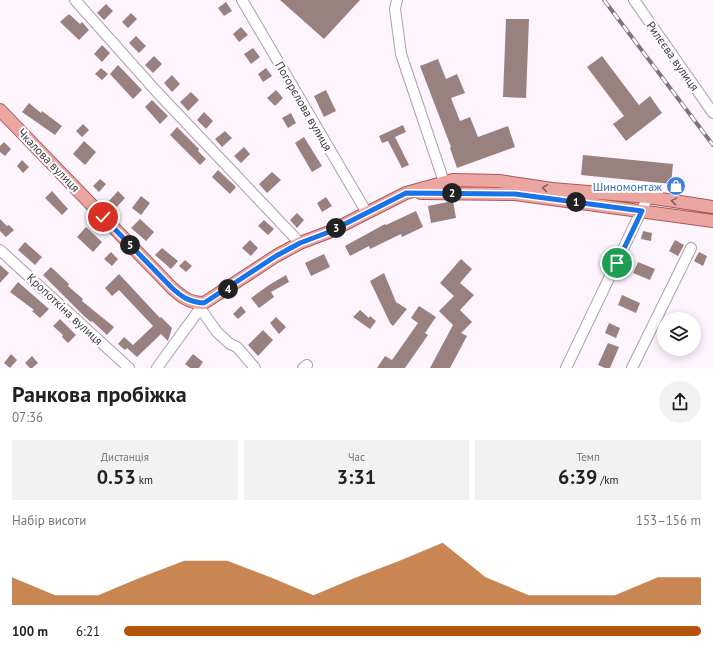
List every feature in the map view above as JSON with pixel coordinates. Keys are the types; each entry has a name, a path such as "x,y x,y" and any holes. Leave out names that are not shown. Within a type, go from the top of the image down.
{"main road":[{"name":"Чкалова вулиця","path":"0,110 172,288 183,298 202,306"},
{"path":"202,306 276,256 300,243 329,232 406,193 453,180 499,181 552,188 648,197 713,207"},
{"path":"406,193 515,194 713,221"}],"street":[{"path":"75,0 156,91 300,243"},
{"name":"Погорєлова вулиця","path":"242,0 367,213"},
{"path":"398,0 395,9 401,54 444,182"},
{"name":"Рилєєва вулиця","path":"634,0 713,113"},
{"path":"566,368 648,197"},
{"path":"632,368 691,248"},
{"name":"Кропоткіна вулиця","path":"0,250 129,368"},
{"path":"157,368 202,306 217,332 230,344 237,347 255,368"}],"building":[{"path":"280,0 360,0 324,39"},
{"path":"226,2 232,11 224,16 218,8"},
{"path":"106,4 113,11 104,20 97,13"},
{"path":"131,13 137,19 128,28 122,22"},
{"path":"69,14 80,24 82,22 89,30 79,40 60,22"},
{"path":"506,19 529,19 526,98 503,97"},
{"path":"241,27 248,35 239,42 233,34"},
{"path":"136,36 146,46 139,53 129,43"},
{"path":"102,45 110,53 102,62 94,54"},
{"path":"253,48 260,57 251,64 244,54"},
{"path":"154,56 162,64 153,73 145,65"},
{"path":"602,56 639,105 650,96 662,113 626,141 613,124 624,116 587,67"},
{"path":"438,59 446,79 457,74 465,93 451,98 460,121 470,117 478,137 508,126 515,147 457,168 450,148 451,147 420,66"},
{"path":"118,65 142,90 133,99 110,74"},
{"path":"101,68 108,74 102,80 95,74"},
{"path":"266,68 272,76 263,82 258,74"},
{"path":"172,75 180,84 172,92 164,83"},
{"path":"276,90 283,98 275,106 267,98"},
{"path":"326,90 336,111 324,117 314,96"},
{"path":"191,92 199,100 188,111 180,102"},
{"path":"152,100 168,116 160,124 145,107"},
{"path":"29,103 41,113 42,111 62,126 55,135 22,112"},
{"path":"204,112 213,121 206,129 197,120"},
{"path":"291,113 296,123 288,128 282,118"},
{"path":"83,124 89,130 82,137 76,131"},
{"path":"403,125 406,132 395,137 409,165 402,168 388,141 382,143 379,136"},
{"path":"177,127 199,149 198,151 206,159 200,165 170,135"},
{"path":"225,131 232,138 222,147 215,139"},
{"path":"304,137 322,166 312,172 295,143"},
{"path":"84,141 96,152 85,165 73,154"},
{"path":"4,142 11,149 5,156 0,152 0,146"},
{"path":"244,147 250,154 241,163 234,156"},
{"path":"583,155 673,164 671,184 581,175"},
{"path":"22,160 29,167 23,173 17,166"},
{"path":"218,170 236,187 230,194 212,177"},
{"path":"272,172 281,180 267,193 259,184"},
{"path":"100,179 106,184 99,192 93,186"},
{"path":"52,191 68,209 62,215 45,198"},
{"path":"118,191 125,198 115,209 108,202"},
{"path":"141,196 150,203 141,215 132,208"},
{"path":"326,197 332,206 322,212 317,203"},
{"path":"453,201 456,218 431,223 428,206"},
{"path":"416,211 423,227 402,237 401,234 370,249 369,246 350,256 345,246 385,224 386,225"},
{"path":"297,213 304,220 297,228 290,220"},
{"path":"0,219 14,230 6,237 0,231"},
{"path":"140,219 154,232 146,241 131,228"},
{"path":"264,220 274,229 268,235 258,226"},
{"path":"86,227 102,242 93,252 77,237"},
{"path":"643,231 652,233 651,241 641,239"},
{"path":"250,240 258,248 251,256 242,248"},
{"path":"675,240 684,245 678,256 669,251"},
{"path":"25,242 42,257 35,265 18,250"},
{"path":"162,248 178,261 171,269 155,255"},
{"path":"111,252 118,259 112,266 104,259"},
{"path":"699,252 707,256 703,266 694,261"},
{"path":"324,254 330,267 311,276 305,263"},
{"path":"461,259 472,269 460,283 474,295 460,310 472,322 461,333 467,336 450,368 430,368 453,325 439,311 454,296 440,283"},
{"path":"185,260 192,266 186,272 179,266"},
{"path":"638,262 655,269 650,280 633,273"},
{"path":"0,265 9,273 0,283"},
{"path":"51,267 69,284 68,286 83,299 82,301 114,327 107,335 92,321 91,322 84,316 43,275"},
{"path":"384,273 396,302 407,309 393,326 390,323 370,281"},
{"path":"119,274 160,318 161,317 172,328 168,341 161,334 137,357 127,348 125,350 118,344 124,337 133,345 153,326 119,290 112,296 105,288"},
{"path":"286,275 289,282 271,292 274,297 259,308 251,298"},
{"path":"18,282 49,309 40,318 32,311 34,310 10,292"},
{"path":"622,295 640,303 636,313 618,305"},
{"path":"241,306 246,312 238,319 233,314"},
{"path":"419,306 436,317 425,333 428,335 405,368 377,368 385,356 392,360 418,323 411,318"},
{"path":"360,310 369,318 370,316 376,321 370,329 353,317"},
{"path":"276,317 286,327 279,334 270,323"},
{"path":"60,319 76,335 68,343 62,337 63,335 53,326"},
{"path":"609,323 620,328 616,338 605,333"},
{"path":"263,330 273,340 258,356 248,345"},
{"path":"608,343 619,347 610,368 605,368 598,365"},
{"path":"11,354 17,360 10,368 4,363"},
{"path":"193,354 203,362 199,368 190,368 185,364"},
{"path":"32,356 38,363 30,368 25,363"}],"railway":[{"path":"604,0 713,145"}],"place":[{"name":"Шиномонтаж","path":"676,186"}],"route":[{"path":"103,217 172,288 183,298 193,303 204,303 276,256 300,243 329,232 406,193 515,194 642,211 617,263"}]}
